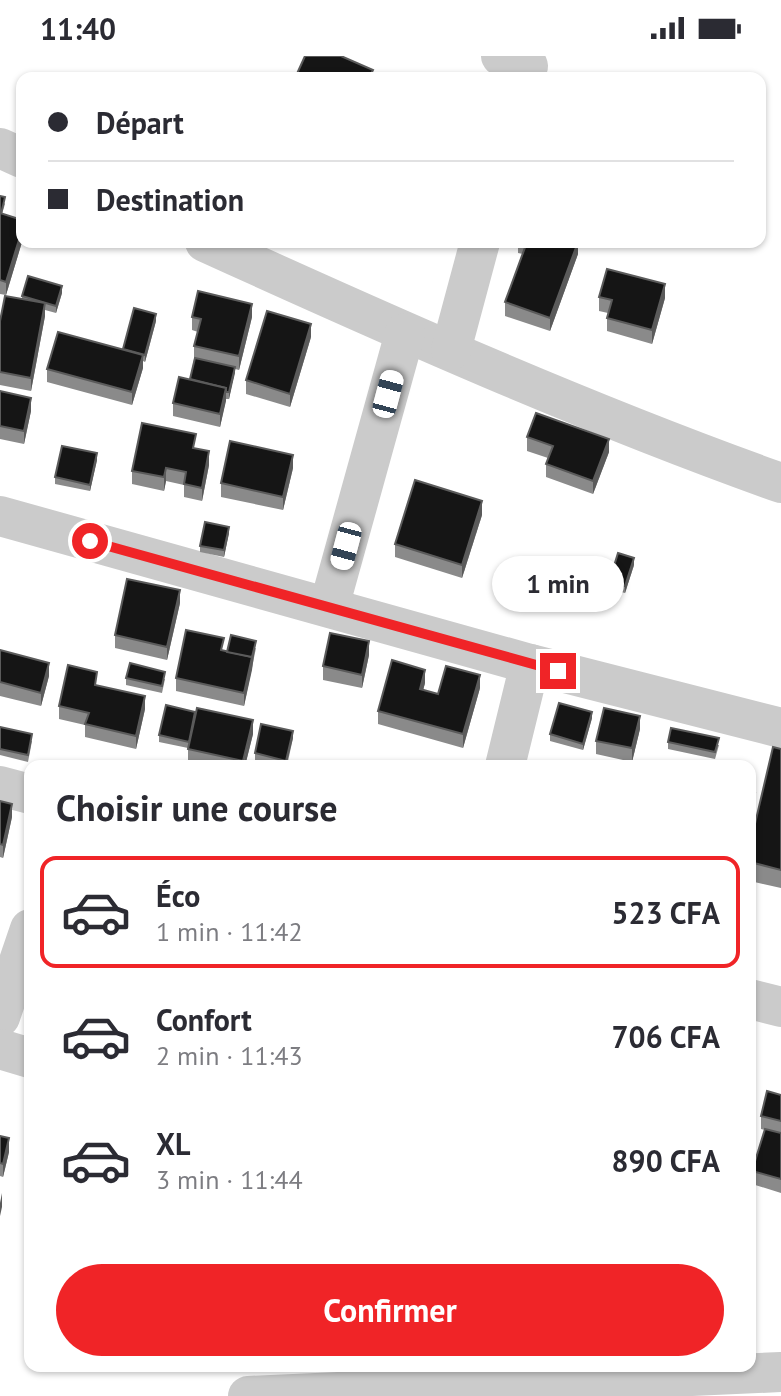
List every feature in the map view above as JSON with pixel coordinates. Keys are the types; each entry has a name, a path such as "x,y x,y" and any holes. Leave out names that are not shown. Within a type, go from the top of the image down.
{"street":[{"path":"218,248 405,333 688,450 781,483"},
{"path":"451,350 478,248"},
{"path":"329,607 405,333"},
{"path":"0,516 530,664 781,728"},
{"path":"506,760 530,664"},
{"path":"0,786 24,792"},
{"path":"0,1017 24,947"},
{"path":"756,1001 781,1007"},
{"path":"0,1049 24,1056"},
{"path":"248,1396 303,1380 781,1372"}],"building":[{"path":"305,56 341,56 373,70 372,72 298,72"},
{"path":"0,196 5,197 1,214 0,213"},
{"path":"0,213 16,218 16,248 6,282 0,280"},
{"path":"525,248 576,248 550,318 505,302"},
{"path":"607,269 665,284 652,330 607,318 612,300 599,297"},
{"path":"28,276 62,286 56,306 22,296"},
{"path":"198,291 252,304 239,356 194,346 201,319 192,317"},
{"path":"5,296 45,303 31,378 0,372 0,321"},
{"path":"134,308 156,314 145,355 123,349"},
{"path":"267,311 311,324 290,394 246,380"},
{"path":"58,332 143,355 132,392 47,369"},
{"path":"195,358 235,367 229,392 226,388 190,379"},
{"path":"179,377 226,388 220,414 173,403"},
{"path":"0,391 31,398 24,431 0,426"},
{"path":"536,413 609,439 593,481 546,464 553,446 527,437"},
{"path":"142,423 196,434 193,448 209,451 202,488 184,484 186,472 166,468 164,477 132,471"},
{"path":"230,441 293,455 283,497 221,483"},
{"path":"62,446 97,453 90,485 55,477"},
{"path":"415,480 482,501 462,565 395,544"},
{"path":"205,522 229,527 224,550 200,546"},
{"path":"618,553 634,558 625,586 609,582"},
{"path":"127,579 180,590 167,647 115,635"},
{"path":"186,630 224,638 221,650 252,657 244,693 176,678"},
{"path":"330,633 369,641 362,675 323,666"},
{"path":"231,635 256,641 252,657 227,652"},
{"path":"0,650 49,663 41,693 0,682"},
{"path":"392,660 425,670 420,689 438,694 446,666 480,675 463,734 378,711"},
{"path":"130,663 165,672 162,686 126,678"},
{"path":"68,665 97,672 95,685 145,696 136,736 85,724 89,713 59,706"},
{"path":"559,703 592,712 583,744 550,734"},
{"path":"166,705 195,712 189,742 159,735"},
{"path":"197,708 253,720 243,760 188,749"},
{"path":"604,708 640,716 632,748 596,741"},
{"path":"261,724 293,731 286,760 255,753"},
{"path":"0,727 32,734 28,755 0,749"},
{"path":"671,728 719,738 715,752 668,742"},
{"path":"773,747 781,749 781,870 756,864 756,819"},
{"path":"0,801 12,804 3,845 0,844"},
{"path":"767,1091 781,1095 781,1121 761,1116"},
{"path":"765,1129 781,1133 781,1179 756,1172 756,1158"},
{"path":"0,1136 9,1138 3,1164 0,1163"}],"route":[{"path":"90,541 558,671"}]}
